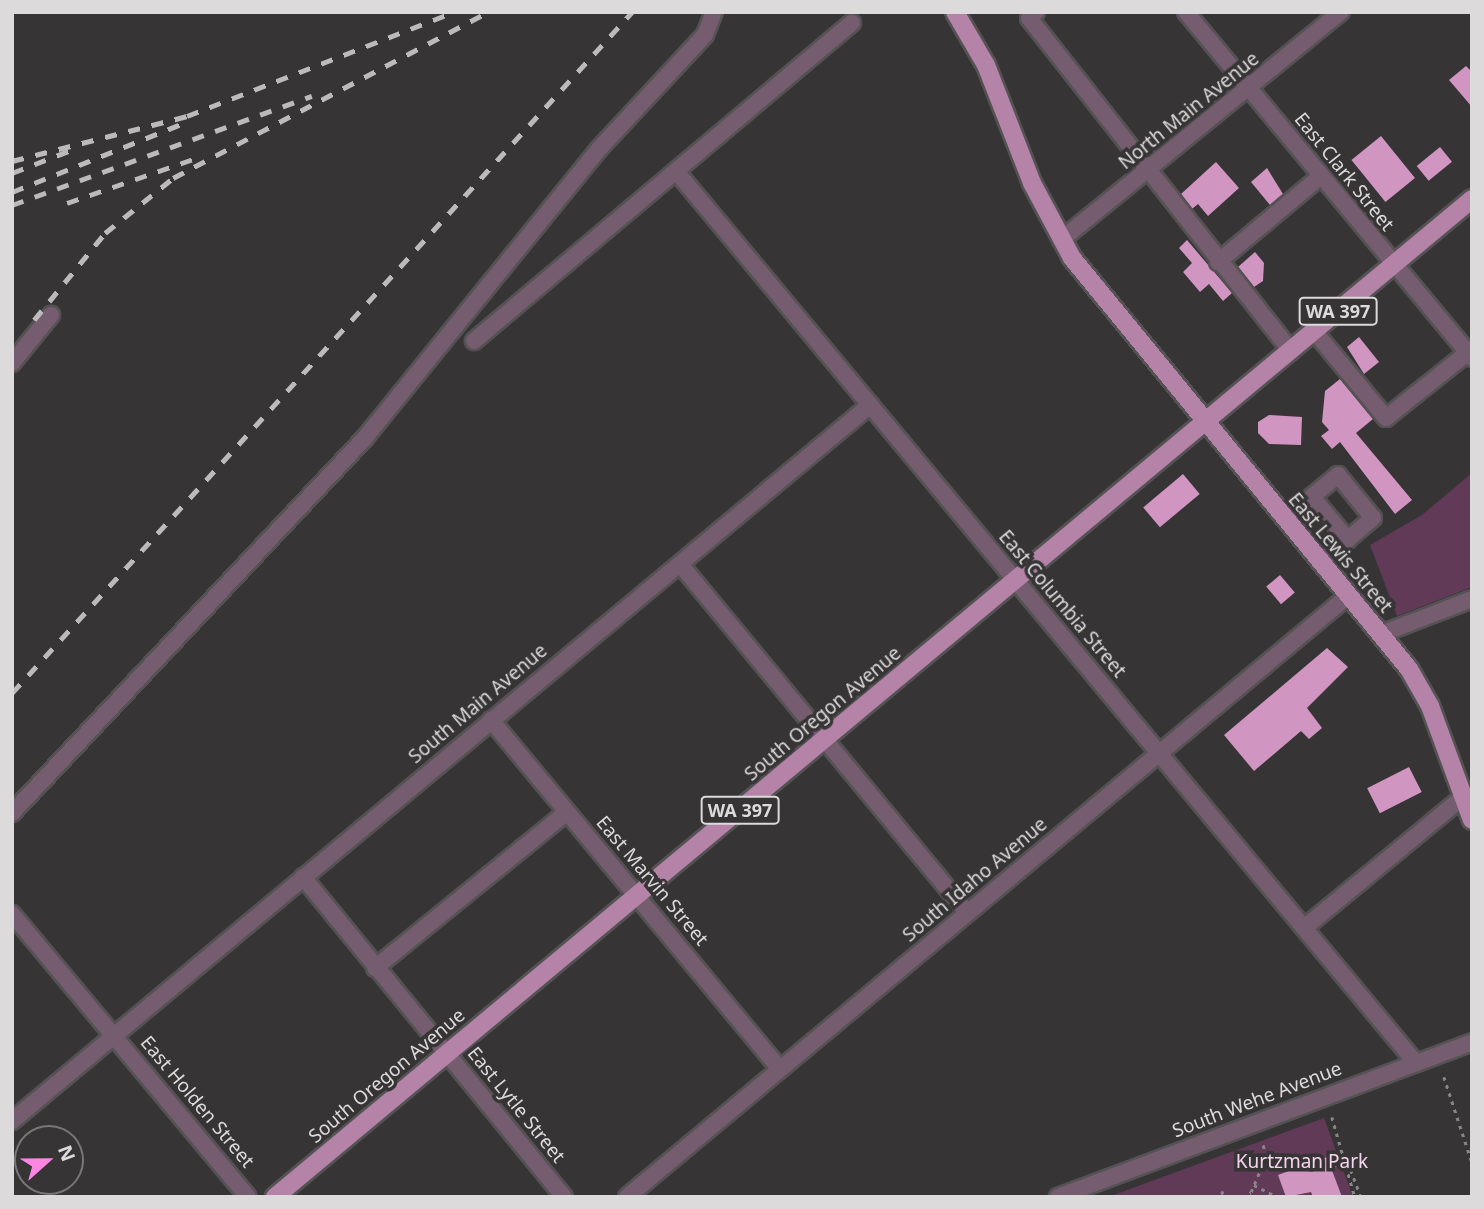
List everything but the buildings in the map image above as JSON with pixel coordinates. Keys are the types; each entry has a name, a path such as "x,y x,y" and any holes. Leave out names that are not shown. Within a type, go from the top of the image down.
{"main road":[{"name":"East Lewis Street","path":"956,12 1000,95 1032,183 1061,240 1203,423 1349,595 1423,691 1472,820"},
{"name":"WA 397","path":"1203,423 1472,199"},
{"name":"South Oregon Avenue","path":"275,1197 1203,423"}],"street":[{"path":"12,813 364,439 598,150 705,35 714,12"},
{"path":"1036,12 1029,18 1218,262 1291,351"},
{"name":"East Clark Street","path":"1186,12 1393,264 1470,353"},
{"name":"North Main Avenue","path":"1061,240 1148,172 1341,12"},
{"path":"474,341 852,23"},
{"name":"East Columbia Street","path":"676,171 1416,1063"},
{"path":"1218,262 1321,176"},
{"path":"12,363 51,315"},
{"path":"1314,331 1386,418 1470,353"},
{"name":"South Main Avenue","path":"12,1121 870,405"},
{"path":"1285,519 1338,475 1373,519 1321,562"},
{"path":"1312,497 1348,540"},
{"path":"680,564 968,913"},
{"name":"South Idaho Avenue","path":"627,1197 1349,595"},
{"path":"1381,634 1472,600"},
{"name":"East Marvin Street","path":"491,720 780,1069"},
{"path":"1304,928 1464,797"},
{"path":"375,968 567,812"},
{"name":"East Lytle Street","path":"303,877 564,1197"},
{"name":"East Holden Street","path":"12,914 248,1197"},
{"name":"South Wehe Avenue","path":"1058,1197 1472,1042"}],"path":[{"path":"1444,1077 1472,1162"},
{"path":"1332,1117 1361,1197"},
{"path":"1464,1141 1472,1138"},
{"path":"1242,1197 1254,1185 1266,1157 1262,1142"},
{"path":"1345,1154 1342,1162 1355,1197"},
{"path":"1332,1166 1342,1162"},
{"path":"1254,1185 1278,1197"},
{"path":"1222,1191 1224,1197"}],"green space":[{"path":"1472,473 1472,587 1397,616 1370,545 1422,515"},
{"name":"Kurtzman Park","path":"1324,1118 1353,1197 1108,1197"}],"railway":[{"path":"12,161 187,116 454,12"},
{"path":"34,320 105,233 173,178 488,12"},
{"path":"12,693 632,12"},
{"path":"12,205 312,96"},
{"path":"12,192 181,124"},
{"path":"12,173 71,150"},
{"path":"67,203 193,159"}]}
